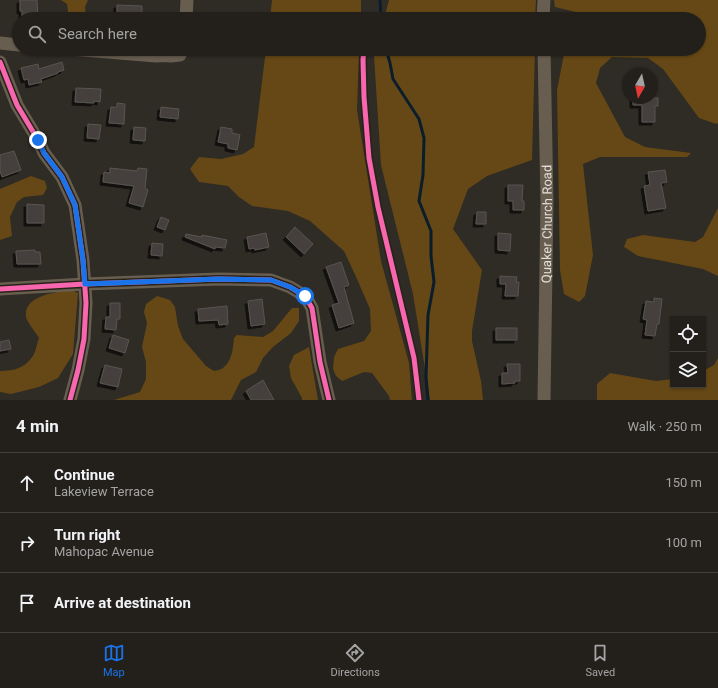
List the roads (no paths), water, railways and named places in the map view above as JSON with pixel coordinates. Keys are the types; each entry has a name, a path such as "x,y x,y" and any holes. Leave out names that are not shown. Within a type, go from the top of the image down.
{"street":[{"path":"186,12 187,0"},
{"path":"544,0 544,12"},
{"path":"0,43 12,44"},
{"name":"Quaker Church Road","path":"544,56 547,201 544,400"},
{"path":"0,62 17,105 44,153 62,177 75,205 83,260 86,303 84,339 70,400"},
{"path":"0,289 85,284 271,280 290,287 305,296 312,308 320,362 329,400"}],"waterway":[{"path":"380,0 381,12"},
{"path":"388,56 393,79 419,119 424,138 423,175 419,201 431,231 431,256 434,282 428,315 426,377 428,400"}]}
